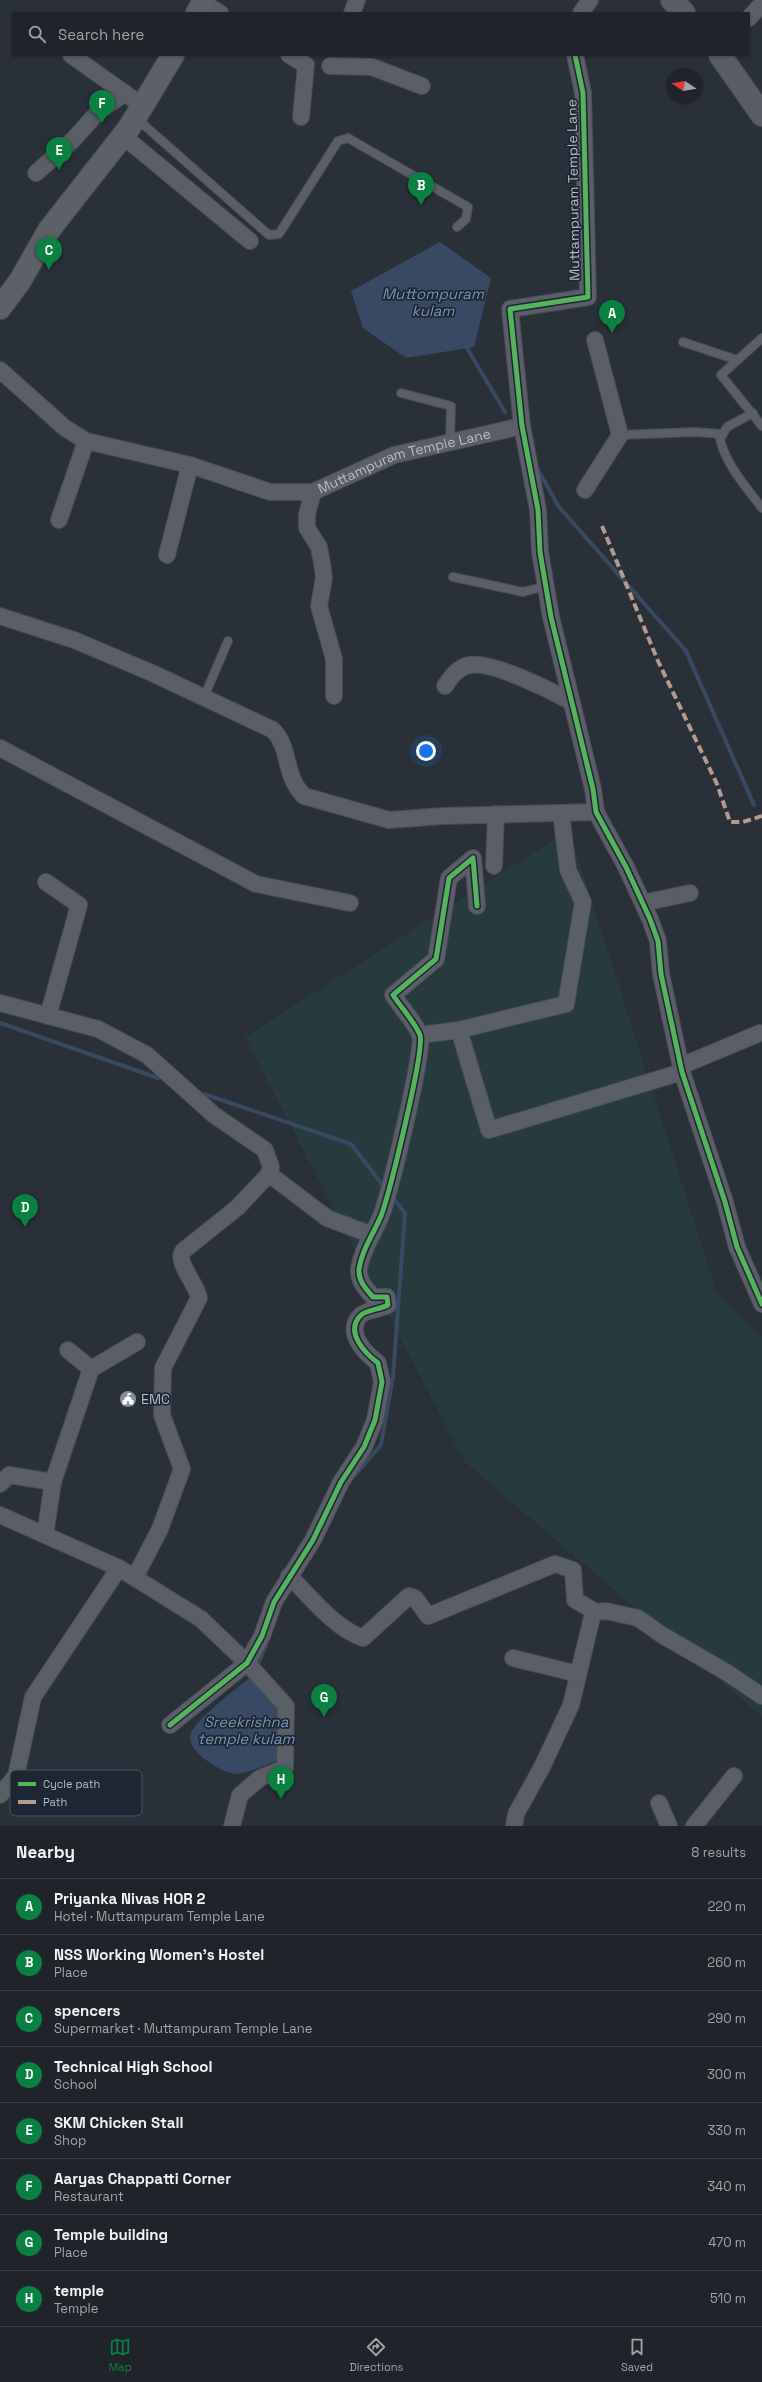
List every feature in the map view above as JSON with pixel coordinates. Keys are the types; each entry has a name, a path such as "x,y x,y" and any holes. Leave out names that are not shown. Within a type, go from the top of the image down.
{"main road":[{"path":"672,0 683,12"},
{"path":"0,308 20,281 49,230 123,136 172,56"},
{"path":"721,56 762,115"}],"street":[{"path":"352,12 357,0"},
{"path":"582,12 590,0"},
{"path":"750,17 762,4"},
{"path":"72,56 125,93 139,112"},
{"path":"291,56 306,65 332,60 372,67 422,86"},
{"name":"Muttampuram Temple Lane","path":"0,370 65,428 86,441 190,465 270,492 313,492 394,455 522,426 510,309 588,297 583,93 575,56"},
{"path":"301,117 306,65"},
{"path":"36,173 73,140 97,113 125,93"},
{"path":"123,136 250,241"},
{"path":"585,490 620,435 595,340"},
{"path":"522,426 538,510 540,552 554,632 570,702 593,789 596,812 643,903 658,941 661,974 682,1069 725,1202 737,1247 762,1304"},
{"path":"59,520 86,441"},
{"path":"167,555 190,465"},
{"path":"313,492 307,514 307,528 319,547 322,563 324,578 320,606 334,659 334,696"},
{"path":"0,616 74,640 204,697 273,730 280,737 292,782 304,796 389,820 496,814 596,812"},
{"path":"445,686 451,677 461,669 471,665 508,673 570,702"},
{"path":"0,748 256,884 350,903"},
{"path":"420,1035 459,1030 566,1004 583,902 568,870 561,813"},
{"path":"494,866 496,814"},
{"path":"170,1725 247,1663 262,1636 274,1602 313,1540 341,1482 364,1447 375,1420 382,1382 378,1363 366,1353 356,1338 355,1325 362,1314 388,1305 387,1297 373,1297 361,1284 359,1270 364,1250 382,1215 421,1047 420,1035 392,995 436,959 449,878 473,858 477,906"},
{"path":"46,882 79,905 48,1016"},
{"path":"643,903 690,892"},
{"path":"0,1003 98,1029 147,1055 214,1114 264,1150 271,1167 269,1174 238,1207 183,1251 180,1256 181,1262 197,1290 199,1298 163,1368 162,1415 182,1469 160,1529 135,1577"},
{"path":"459,1030 489,1130 682,1069 760,1033"},
{"path":"269,1174 327,1218 372,1235"},
{"path":"45,1535 53,1482 91,1369 137,1342"},
{"path":"68,1350 91,1369"},
{"path":"0,1484 9,1475 53,1482"},
{"path":"0,1515 119,1568 202,1619 247,1663 286,1706 285,1768 260,1778 240,1795 232,1826"},
{"path":"289,1576 341,1626 352,1634 363,1638 409,1596 415,1598 425,1614 429,1616 555,1564 573,1570 575,1600 596,1612 606,1611 638,1618 662,1635 726,1672 762,1696"},
{"path":"17,1770 33,1697 119,1568"},
{"path":"514,1826 516,1814 542,1766 571,1705 592,1617 596,1612"},
{"path":"513,1658 578,1674"},
{"path":"694,1826 734,1776"},
{"path":"0,1795 10,1783"},
{"path":"659,1803 669,1826"}],"lane":[{"path":"139,112 269,235 279,234 338,141 348,138 468,207 466,219 457,227"},
{"path":"762,338 721,375 762,426"},
{"path":"683,342 737,360"},
{"path":"401,393 451,406 450,442"},
{"path":"753,413 727,427 720,439 728,458 742,482 762,508"},
{"path":"620,435 694,432 722,434"},
{"path":"453,576 523,592 546,586"},
{"path":"204,697 228,641"}],"green space":[{"path":"569,830 717,1293 762,1337 762,1717 464,1461 245,1037"}],"water":[{"name":"Muttompuram kulam","path":"440,242 491,278 474,347 406,358 363,328 351,291"},
{"name":"Sreekrishna temple kulam","path":"253,1675 272,1687 290,1743 283,1759 246,1772 236,1774 230,1773 222,1770 198,1754 190,1740 191,1733 195,1726 210,1711"}],"waterway":[{"path":"464,343 505,412"},
{"path":"537,468 559,507 686,651 754,805"},
{"path":"0,1023 158,1078"},
{"path":"204,1094 351,1144 384,1187"},
{"path":"354,1476 381,1445 393,1377 405,1213 391,1195"},
{"path":"259,1662 266,1645"}],"marked path":[{"path":"602,526 658,661 717,784 730,822 743,822 762,816"}],"cycle path":[{"path":"575,56 583,93 588,297 510,309 522,426 538,510 540,552 551,617 593,789 596,812 626,867 650,919 658,941 661,974 682,1072 725,1202 737,1247 762,1304"},
{"path":"170,1725 247,1663 262,1636 274,1602 313,1540 341,1482 364,1447 375,1420 382,1382 378,1363 367,1354 358,1342 355,1335 355,1328 356,1322 363,1313 388,1305 387,1297 373,1297 368,1291 361,1281 359,1269 365,1248 381,1216 385,1203 412,1093 420,1046 420,1035 418,1031 412,1020 393,995 436,959 449,878 473,858 477,906"}],"place":[{"name":"Aaryas Chappatti Corner","path":"102,123"},
{"name":"SKM Chicken Stall","path":"59,170"},
{"name":"NSS Working Women's Hostel","path":"421,205"},
{"name":"spencers","path":"49,270"},
{"name":"Priyanka Nivas HOR 2","path":"612,333"},
{"name":"Technical High School","path":"25,1227"},
{"name":"EMC","path":"128,1399"},
{"name":"Temple building","path":"324,1717"},
{"name":"temple","path":"281,1799"}]}
